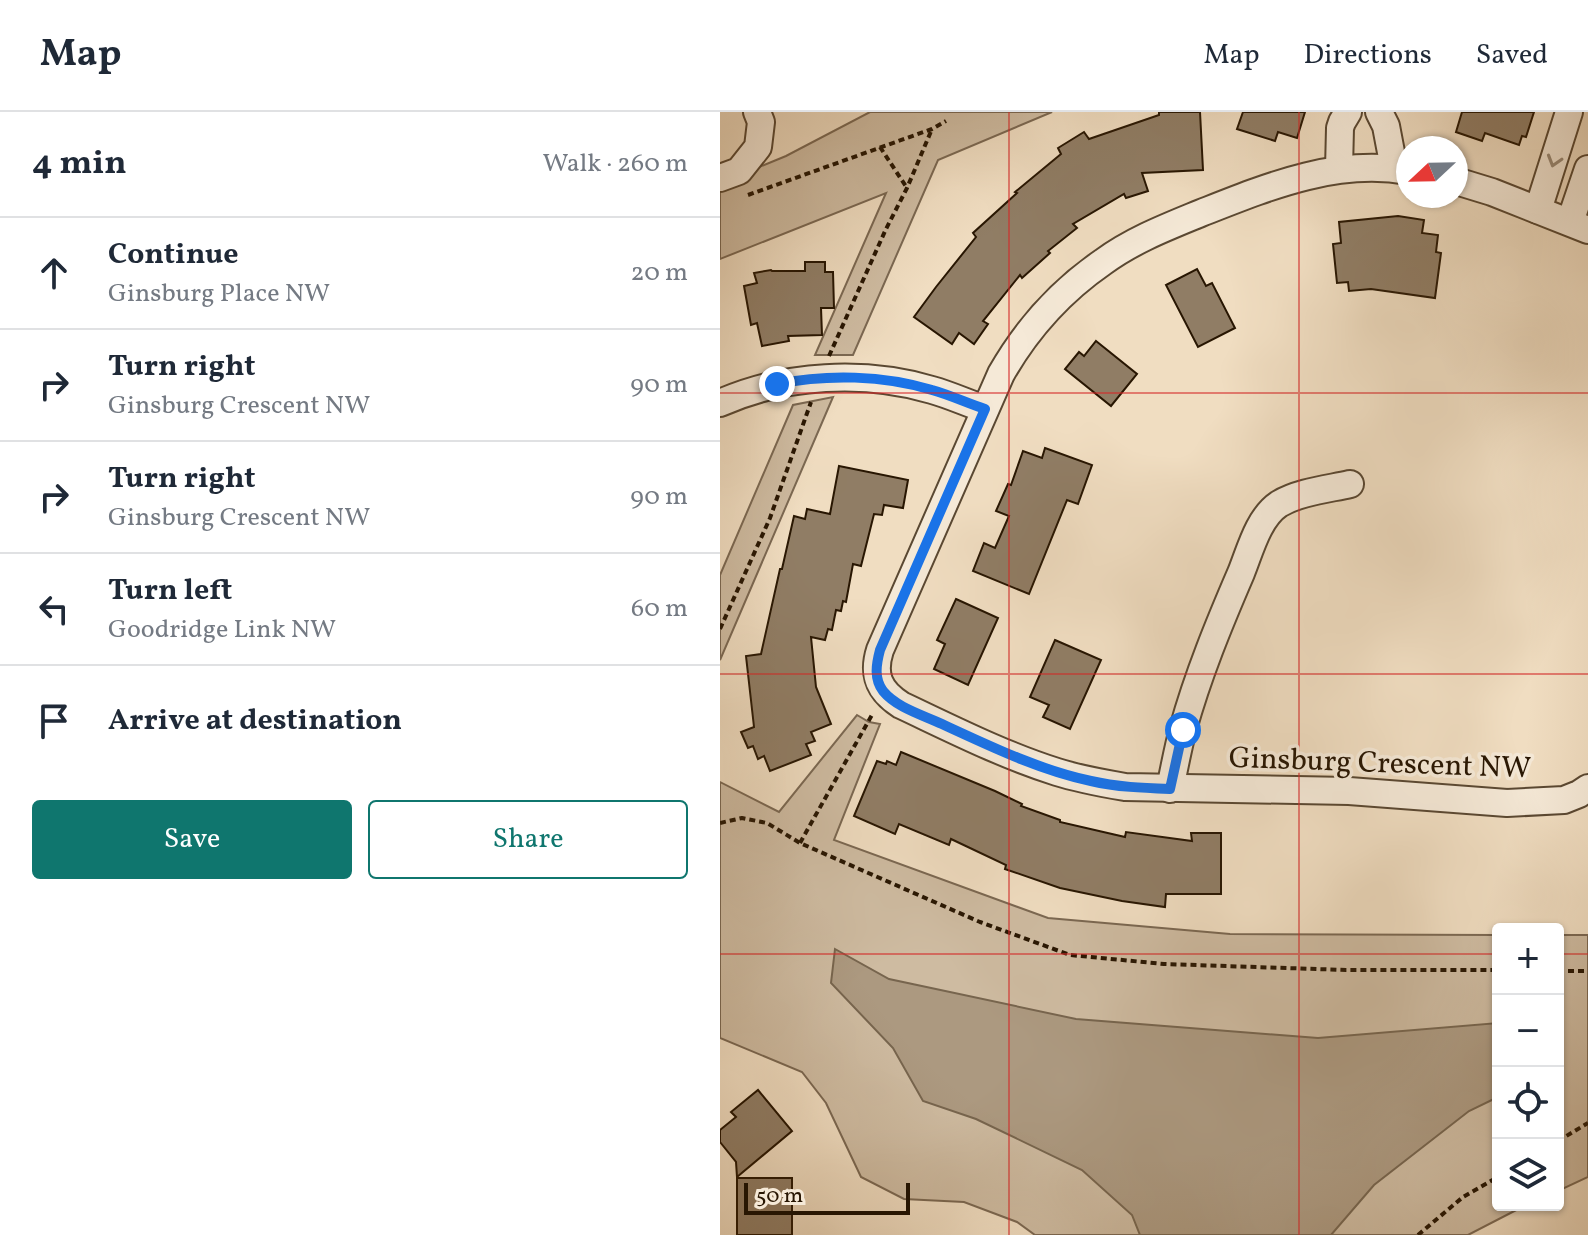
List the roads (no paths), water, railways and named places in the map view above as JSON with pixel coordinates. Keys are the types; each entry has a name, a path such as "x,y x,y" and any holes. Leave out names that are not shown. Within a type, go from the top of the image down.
{"street":[{"path":"720,178 739,171 758,147 761,122 757,112"},
{"path":"1339,169 1340,128 1348,112"},
{"path":"1379,112 1396,155"},
{"path":"1538,210 1569,112"},
{"path":"720,403 754,390 799,380 848,378 912,385 985,409 1011,357 1033,328 1061,296 1104,261 1150,235 1259,190 1339,169 1396,169"},
{"path":"1468,185 1579,226 1588,169"},
{"name":"Ginsburg Crescent NW","path":"985,409 880,650 876,671 878,683 888,696 901,705 1056,772 1125,787 1349,791 1507,803 1564,800 1588,788"},
{"path":"1170,789 1198,680 1268,514 1280,504 1300,496 1350,484"}]}
